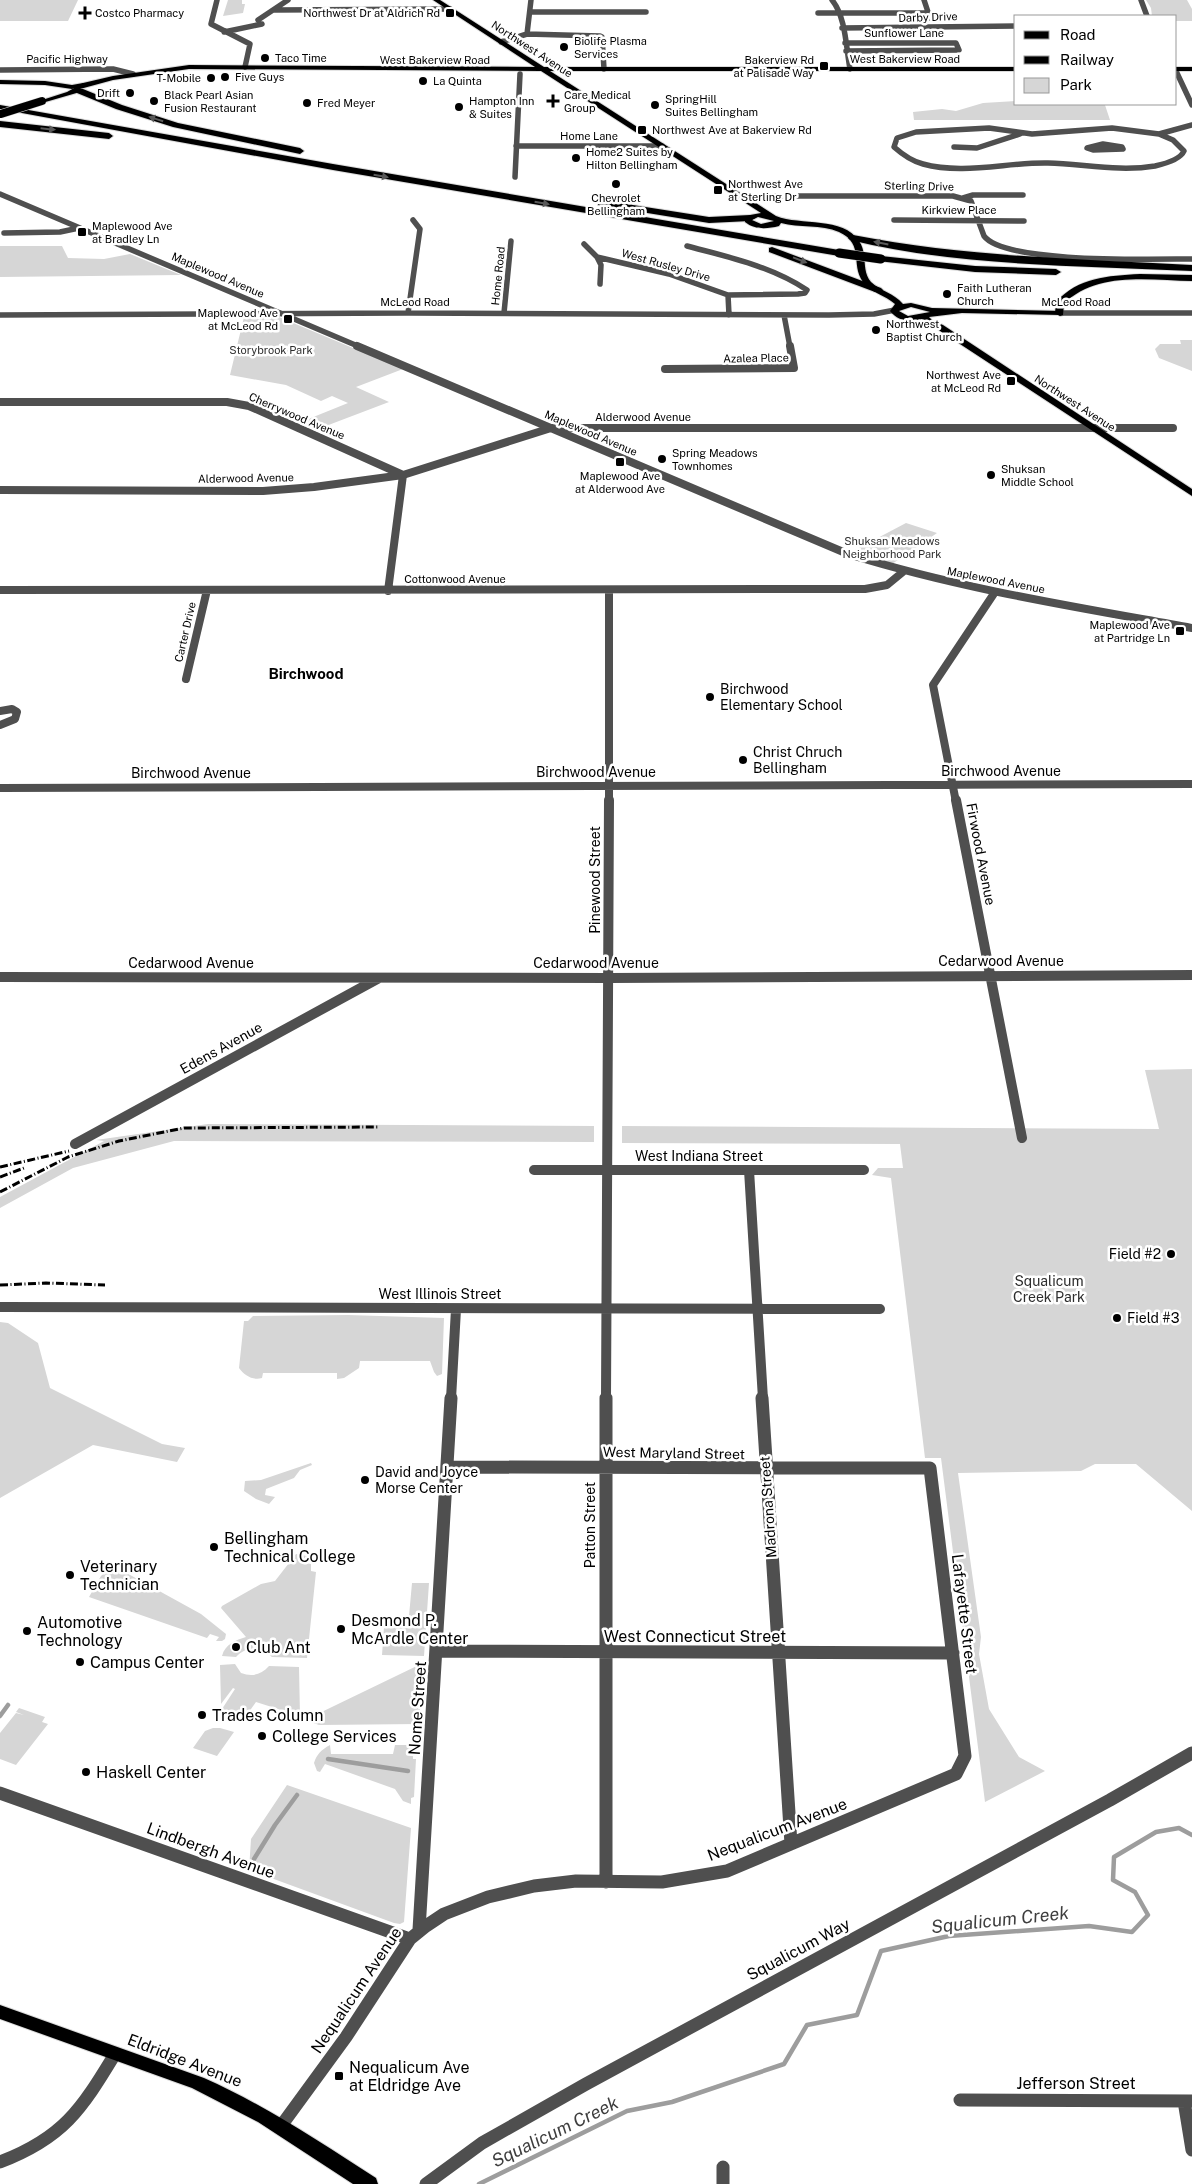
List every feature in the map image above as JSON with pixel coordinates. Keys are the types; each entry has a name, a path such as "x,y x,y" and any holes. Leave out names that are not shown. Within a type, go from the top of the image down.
{"highway":[{"path":"0,82 45,83 81,88 118,107 169,123 309,153"},
{"path":"0,100 62,113 708,220 734,220 752,217"},
{"path":"0,112 334,167 702,232 773,250 878,290"},
{"path":"0,124 202,146 334,167"},
{"path":"318,155 357,162"},
{"path":"550,195 839,249 975,269 1192,277"},
{"path":"734,220 749,214 750,206"},
{"path":"638,220 839,249"},
{"path":"855,242 959,255 1192,268"},
{"path":"880,256 1011,265 1192,268"},
{"path":"1060,313 1059,304 1066,295 1076,288 1092,282 1127,278 1192,277"}],"main road":[{"name":"Northwest Avenue","path":"436,0 739,197 775,218 789,222 830,227 855,242"},
{"path":"505,69 521,68 526,64 516,52"},
{"name":"West Bakerview Road","path":"0,112 133,74 189,67 412,67 543,70"},
{"name":"West Bakerview Road","path":"244,67 261,69 543,70 1014,69"},
{"path":"374,69 412,67"},
{"name":"West Bakerview Road","path":"81,88 135,77 203,68"},
{"path":"1177,70 1192,69"},
{"path":"573,88 562,75 600,70"},
{"name":"Northwest Avenue","path":"739,197 750,206"},
{"path":"750,206 757,210 757,215 748,221 753,225 804,225 830,230 855,242 861,271 865,278 878,290 898,302 897,311"},
{"path":"752,217 775,218 777,223 771,226"},
{"name":"Northwest Avenue","path":"865,278 923,311 927,321 1192,493"},
{"path":"897,311 923,311"},
{"path":"897,311 909,318 923,311"},
{"name":"McLeod Road","path":"923,311 1060,313"},
{"name":"Northwest Avenue","path":"909,318 946,332"},
{"name":"Eldridge Avenue","path":"0,2012 230,2096 281,2126 369,2184"}],"street":[{"path":"217,0 210,21 215,27 250,44 244,67"},
{"path":"224,32 260,22 262,15 275,10 288,0"},
{"path":"527,34 531,0"},
{"path":"832,0 836,2 839,13 850,69"},
{"path":"924,0 932,27"},
{"path":"1141,0 1147,15"},
{"path":"275,10 450,9"},
{"path":"530,12 646,12"},
{"path":"818,13 928,12"},
{"name":"Darby Drive","path":"842,28 1014,26"},
{"path":"215,27 239,28"},
{"path":"501,42 527,34 600,36 602,37 600,70"},
{"name":"Sunflower Lane","path":"845,43 956,43 959,50 846,51"},
{"name":"Pacific Highway","path":"0,70 113,69 124,70 133,74"},
{"path":"1177,72 1192,106"},
{"path":"515,177 520,74"},
{"path":"1159,134 1192,125"},
{"path":"989,128 1021,133 1100,128 1127,129 1159,134 1180,146 1184,151 1183,154 1168,163 1145,167 1087,167 1048,163 987,167 928,165 908,159 894,147 897,138 916,132 989,128"},
{"path":"1100,128 1104,144"},
{"path":"954,147 977,148 1021,133"},
{"path":"1104,144 1122,147 1123,149 1093,150 1087,148 1104,144"},
{"name":"Home Lane","path":"516,146 662,146"},
{"name":"Maplewood Avenue","path":"0,194 827,546 904,572 995,592 1192,628"},
{"path":"963,198 973,195 1023,194"},
{"name":"Sterling Drive","path":"739,197 953,196 971,201 987,239 995,245 1028,254 1192,259"},
{"path":"408,313 420,228 413,220"},
{"name":"Kirkview Place","path":"894,220 1024,221"},
{"path":"4,233 36,231 59,233 79,228"},
{"name":"Home Road","path":"504,313 511,241"},
{"path":"584,244 597,257 601,266 600,284"},
{"path":"687,246 747,262 807,290 798,294 728,295 729,315"},
{"name":"West Rusley Drive","path":"597,257 670,274 728,295"},
{"name":"McLeod Road","path":"0,315 408,313 829,315 897,311"},
{"name":"McLeod Road","path":"1060,313 1192,313"},
{"name":"Azalea Place","path":"665,369 794,368 784,315"},
{"name":"Cherrywood Avenue","path":"0,402 227,402 241,404 294,425 403,475"},
{"name":"Alderwood Avenue","path":"0,490 263,491 314,487 403,475 551,428 1174,428"},
{"path":"388,591 403,475"},
{"name":"Cottonwood Avenue","path":"0,590 864,589 887,585 904,572"},
{"name":"Carter Drive","path":"186,679 207,590"},
{"name":"Pinewood Street","path":"607,1169 609,590"},
{"name":"Firwood Avenue","path":"995,592 933,685 1022,1138"},
{"path":"0,711 12,709 17,712 15,719 0,725"},
{"name":"Birchwood Avenue","path":"0,788 1192,784"},
{"name":"Cedarwood Avenue","path":"0,977 609,978 1192,975"},
{"name":"Edens Avenue","path":"75,1144 381,977"},
{"name":"Patton Street","path":"606,1882 605,1467 607,1169"},
{"name":"West Indiana Street","path":"534,1170 864,1170"},
{"name":"Madrona Street","path":"749,1170 766,1469 791,1844"},
{"name":"West Illinois Street","path":"0,1307 880,1309"},
{"name":"Nome Street","path":"415,1934 437,1651 456,1309"},
{"name":"West Maryland Street","path":"448,1467 930,1468"},
{"name":"Lafayette Street","path":"930,1468 965,1748 962,1762"},
{"name":"West Connecticut Street","path":"437,1651 953,1653"},
{"name":"Squalicum Way","path":"426,2184 482,2143 586,2084 1110,1800 1192,1753"},
{"name":"Nequalicum Avenue","path":"281,2126 346,2037 415,1934 465,1906 504,1892 532,1886 577,1881 650,1883 690,1880 727,1871 956,1774 962,1762"},
{"name":"Lindbergh Avenue","path":"0,1793 415,1934"},
{"path":"0,2162 38,2146 68,2122 95,2087 115,2054"},
{"name":"Jefferson Street","path":"960,2100 1188,2101"},
{"path":"1188,2101 1192,2150"},
{"path":"723,2167 723,2184"}],"green space":[{"path":"0,0 78,0 68,21 0,21"},
{"path":"228,0 242,0 242,4 245,4 243,13 223,16"},
{"path":"1146,0 1187,0 1192,9 1192,21 1177,21 1177,15 1152,15 1151,8"},
{"path":"1014,101 1014,105 1105,105 1110,120 914,120 913,112 942,109 956,111 983,103"},
{"path":"0,246 62,246 68,258 104,259 130,254 181,275 0,277"},
{"name":"Storybrook Park","path":"244,317 279,317 403,369 356,387 389,402 318,429 301,422 348,403 332,396 321,401 286,385 230,375"},
{"path":"1180,340 1192,340 1192,371 1159,358 1155,349 1160,344 1181,344"},
{"name":"Shuksan Meadows Neighborhood Park","path":"906,523 937,533 892,564 853,551"},
{"name":"Squalicum Creek Park","path":"1192,1069 1192,1511 1136,1464 1095,1464 1081,1471 958,1473 981,1637 979,1654 989,1709 1019,1757 1045,1771 985,1802 941,1458 925,1458 891,1178 872,1175 878,1168 903,1168 900,1144 622,1143 622,1126 1159,1129 1145,1070"},
{"path":"208,1124 594,1126 594,1142 174,1141 73,1168 0,1208 0,1197 104,1141 96,1140"},
{"path":"348,1315 444,1318 442,1374 437,1376 430,1361 360,1361 359,1368 344,1378 337,1379 337,1373 263,1373 262,1378 255,1379 243,1373 239,1368 244,1321 248,1321 253,1316"},
{"path":"0,1322 8,1323 38,1343 50,1388 162,1444 185,1448 177,1462 93,1445 0,1498"},
{"path":"311,1463 312,1465 300,1470 294,1478 266,1489 265,1495 275,1497 269,1504 256,1499 244,1491 245,1481 261,1480"},
{"path":"296,1554 307,1556 306,1563 311,1564 311,1571 316,1572 307,1658 272,1657 259,1649 249,1649 236,1657 222,1656 228,1646 246,1637 221,1608 222,1606 261,1584 275,1581"},
{"path":"112,1565 201,1614 226,1634 225,1639 216,1641 219,1637 210,1634 207,1638 89,1597 101,1576"},
{"path":"412,1583 429,1583 424,1656 382,1655 384,1627 408,1627"},
{"path":"423,1663 419,1724 319,1725 305,1720"},
{"path":"235,1664 241,1673 249,1675 260,1673 269,1666 299,1667 300,1716 256,1702 241,1723 227,1718 222,1709 235,1689 233,1688 221,1704 220,1665"},
{"path":"19,1708 45,1717 42,1722 48,1724 16,1765 0,1759 0,1733 16,1713 24,1715 16,1712"},
{"path":"213,1728 234,1732 217,1756 193,1748 205,1731"},
{"path":"330,1745 331,1754 393,1754 395,1745 415,1745 416,1755 413,1755 413,1759 416,1759 414,1797 411,1798 411,1804 403,1801 395,1789 325,1764 320,1772 317,1771 314,1763 316,1757"},
{"path":"287,1785 411,1828 404,1922 400,1924 394,1923 249,1870 251,1839"}],"waterway":[{"path":"0,1716 8,1705"},
{"path":"328,1759 408,1771"},
{"path":"254,1859 275,1825 297,1795"},
{"name":"Squalicum Creek","path":"479,2184 627,2111 672,2102 784,2064 807,2025 857,2015 881,1951 949,1936 1089,1926 1132,1932 1148,1915 1135,1892 1113,1880 1114,1857 1156,1832 1179,1828 1192,1835"}],"railway":[{"path":"0,1192 68,1157 119,1141 184,1128 379,1127"},
{"path":"0,1167 69,1151"},
{"path":"0,1177 24,1168"},
{"path":"0,1285 46,1283 105,1285"}],"place":[{"name":"Costco Pharmacy","path":"85,13"},
{"name":"Northwest Dr at Aldrich Rd","path":"450,13"},
{"name":"Biolife Plasma Services","path":"564,47"},
{"name":"Taco Time","path":"265,58"},
{"name":"Bakerview Rd at Palisade Way","path":"824,66"},
{"name":"Five Guys","path":"225,77"},
{"name":"T-Mobile","path":"211,78"},
{"name":"La Quinta","path":"423,81"},
{"name":"Drift","path":"130,93"},
{"name":"Black Pearl Asian Fusion Restaurant","path":"154,101"},
{"name":"Care Medical Group","path":"553,101"},
{"name":"Fred Meyer","path":"307,103"},
{"name":"SpringHill Suites Bellingham","path":"655,105"},
{"name":"Hampton Inn & Suites","path":"459,107"},
{"name":"Northwest Ave at Bakerview Rd","path":"642,130"},
{"name":"Home2 Suites by Hilton Bellingham","path":"576,158"},
{"name":"Chevrolet Bellingham","path":"616,184"},
{"name":"Northwest Ave at Sterling Dr","path":"718,190"},
{"name":"Maplewood Ave at Bradley Ln","path":"82,232"},
{"name":"Faith Lutheran Church","path":"947,294"},
{"name":"Maplewood Ave at McLeod Rd","path":"288,319"},
{"name":"Northwest Baptist Church","path":"876,330"},
{"name":"Northwest Ave at McLeod Rd","path":"1011,381"},
{"name":"Spring Meadows Townhomes","path":"662,459"},
{"name":"Maplewood Ave at Alderwood Ave","path":"620,462"},
{"name":"Shuksan Middle School","path":"991,475"},
{"name":"Maplewood Ave at Partridge Ln","path":"1180,631"},
{"name":"Birchwood Elementary School","path":"710,697"},
{"name":"Christ Chruch Bellingham","path":"743,760"},
{"name":"Field #2","path":"1171,1254"},
{"name":"Field #3","path":"1117,1318"},
{"name":"David and Joyce Morse Center","path":"365,1480"},
{"name":"Bellingham Technical College","path":"214,1547"},
{"name":"Veterinary Technician","path":"70,1575"},
{"name":"Desmond P. McArdle Center","path":"341,1629"},
{"name":"Automotive Technology","path":"27,1631"},
{"name":"Club Ant","path":"236,1647"},
{"name":"Campus Center","path":"80,1662"},
{"name":"Trades Column","path":"202,1715"},
{"name":"College Services","path":"262,1736"},
{"name":"Haskell Center","path":"86,1772"},
{"name":"Nequalicum Ave at Eldridge Ave","path":"339,2076"}],"district":[{"name":"Birchwood","path":"306,674"}]}
